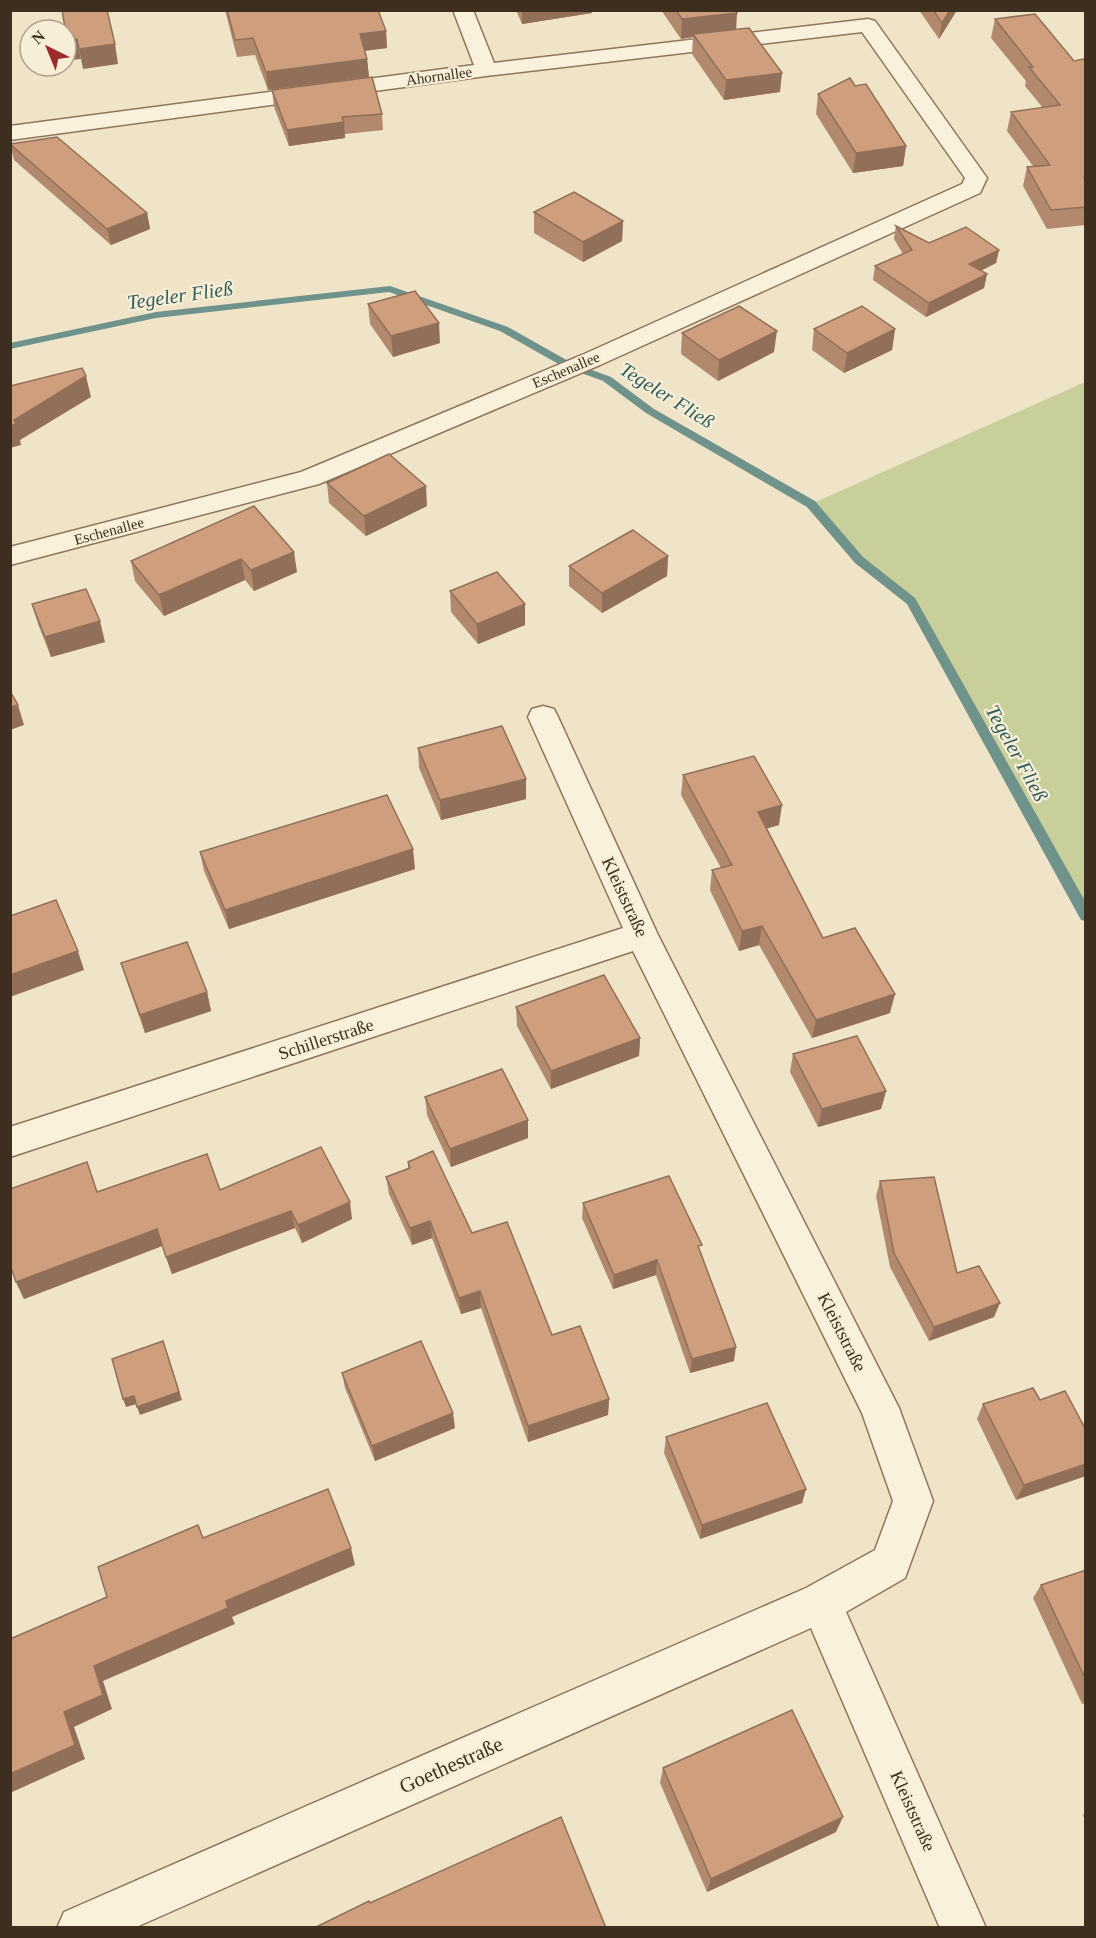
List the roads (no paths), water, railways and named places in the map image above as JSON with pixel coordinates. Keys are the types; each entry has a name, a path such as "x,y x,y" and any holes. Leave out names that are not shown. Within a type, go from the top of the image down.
{"street":[{"path":"463,10 486,70"},
{"name":"Ahornallee","path":"10,133 873,18"},
{"name":"Eschenallee","path":"10,556 310,478 591,360 972,188 976,178 873,18"},
{"name":"Kleiststraße","path":"543,717 642,935 880,1408 914,1501 891,1564 821,1603 963,1928"},
{"name":"Schillerstraße","path":"10,1142 642,935"},
{"name":"Goethestraße","path":"80,1928 821,1603"}],"waterway":[{"name":"Tegeler Fließ","path":"10,346 156,315 390,289 504,329 566,364 607,379 650,411 811,504 859,560 911,601 1086,916"}]}
